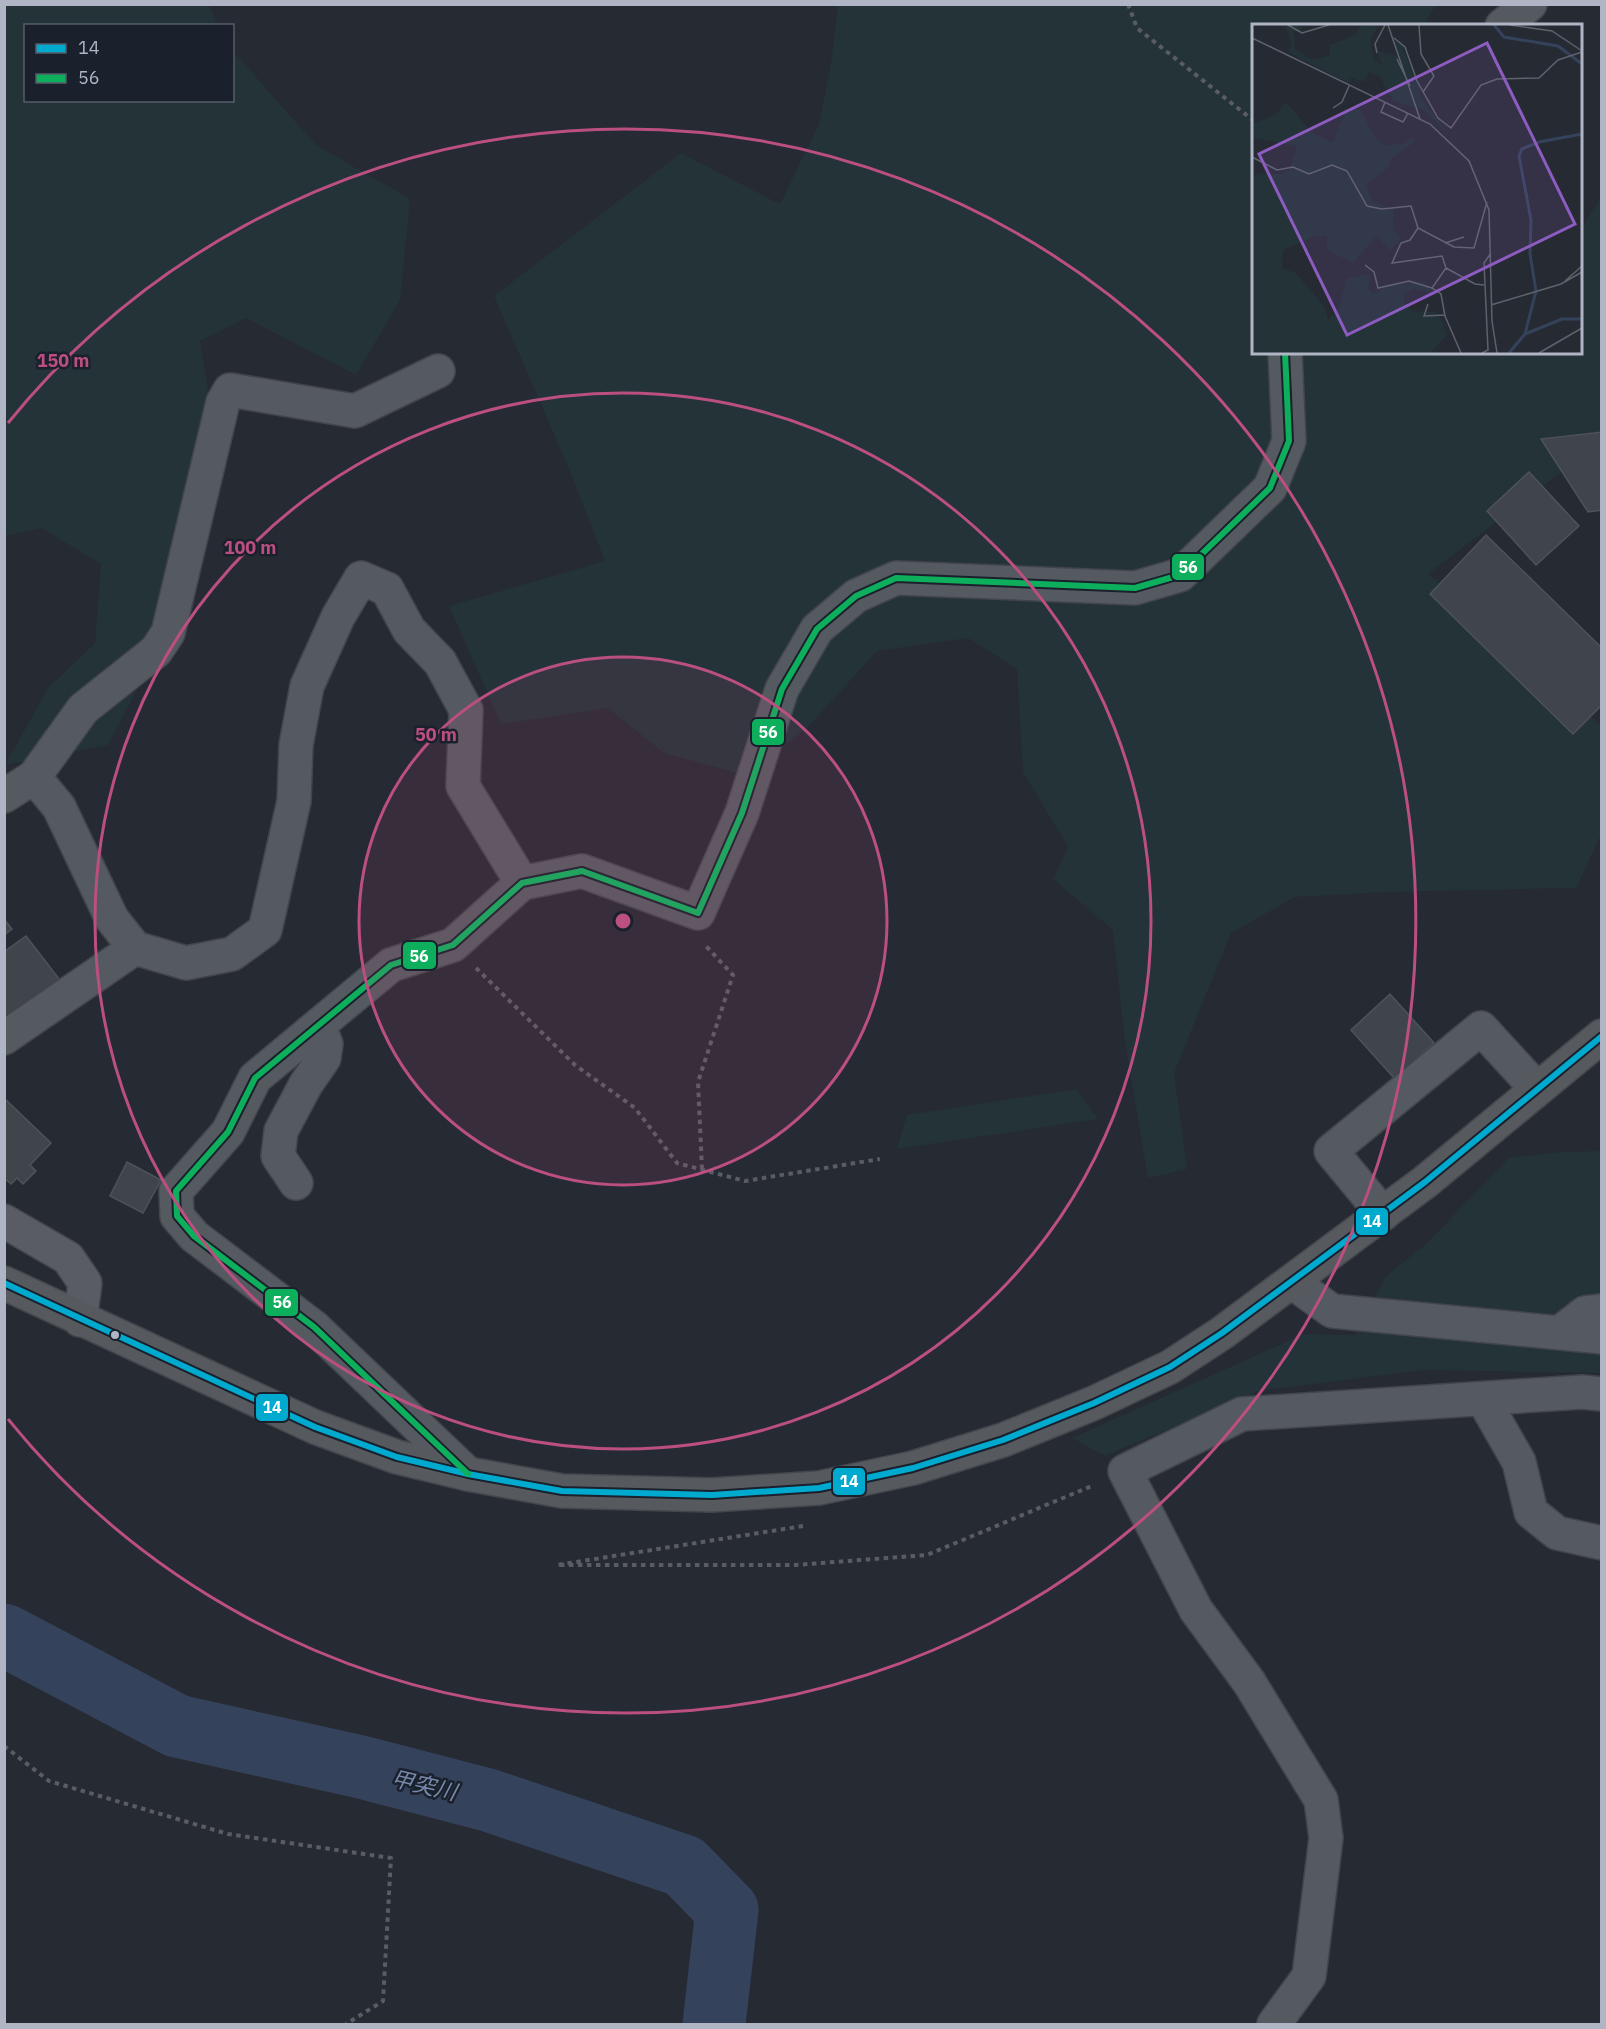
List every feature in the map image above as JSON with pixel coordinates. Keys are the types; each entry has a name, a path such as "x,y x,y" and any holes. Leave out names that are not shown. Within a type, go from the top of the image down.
{"highway":[{"path":"4,1283 315,1427 397,1457 468,1474 562,1491 633,1495 712,1495 819,1488 913,1468 1003,1440 1094,1403 1170,1367 1222,1333 1425,1182 1602,1036"}],"main road":[{"path":"4,1221 68,1257 85,1284 80,1320"}],"street":[{"path":"1505,24 1530,4"},
{"path":"468,1474 314,1327 194,1236 177,1216 176,1191 228,1131 255,1078 391,965 453,945 522,883 582,871 698,913 742,813 782,689 817,629 856,596 896,578 1135,588 1180,575 1270,488 1289,441 1285,354"},
{"path":"4,796 34,777 83,709 156,651 168,633 223,402 230,390 355,411 438,370"},
{"path":"34,777 59,807 112,919 135,948 186,963 232,954 265,930 294,801 296,745 308,686 338,617 361,578 387,589 409,630 440,662 466,710 463,786 522,883"},
{"path":"4,1038 135,948"},
{"path":"296,1183 278,1156 281,1131 306,1084 324,1058 326,1044 319,1026"},
{"path":"1383,1214 1331,1151 1481,1028 1537,1089"},
{"path":"1292,1282 1332,1311 1562,1331 1602,1337"},
{"path":"1562,1331 1585,1313 1602,1311"},
{"path":"1274,2025 1309,1976 1326,1839 1321,1800 1249,1682 1196,1610 1125,1471 1242,1414 1582,1392 1602,1394"},
{"path":"1483,1399 1519,1462 1531,1512 1557,1533 1602,1543"}],"path":[{"path":"1128,4 1137,28 1252,119"},
{"path":"698,913 700,941 733,975 698,1082 702,1169"},
{"path":"453,945 575,1065 635,1108 678,1163 745,1181 880,1159"},
{"path":"819,1488 802,1526 558,1565 795,1565 927,1555 1125,1471"},
{"path":"4,1746 48,1780 228,1834 391,1858 383,2001 346,2025"}],"shaded area":[{"path":"5,5 209,5 217,24 24,24 24,102 234,102 234,52 316,145 410,199 400,300 356,375 246,318 200,341 222,477 173,620 108,745 5,765 48,688 95,643 101,564 41,528 5,536"},
{"path":"838,5 1436,5 1425,24 1252,24 1252,354 1582,354 1582,227 1601,197 1601,448 1581,457 1428,574 1548,675 1601,726 1601,835 1576,888 1386,892 1295,897 1231,933 1174,1073 1187,1169 1148,1178 1125,1042 1113,930 1053,879 1068,847 1023,772 1017,669 968,638 877,651 808,727 745,775 664,753 608,708 501,724 449,606 605,561 569,469 494,296 681,153 780,204 819,124 831,63"},
{"path":"1076,1089 1098,1119 897,1149 907,1115"},
{"path":"1601,1151 1601,1373 1424,1370 1258,1391 1105,1456 1072,1438 1304,1334 1356,1335 1385,1277 1426,1244 1509,1158 1562,1152"}],"building":[{"path":"1602,432 1602,510 1588,512 1541,439"},
{"path":"1529,472 1579,526 1536,565 1487,511"},
{"path":"1486,535 1602,648 1602,705 1573,734 1430,594"},
{"path":"4,919 12,929 4,935"},
{"path":"26,936 63,984 4,1028 4,952"},
{"path":"1390,994 1434,1043 1394,1078 1351,1030"},
{"path":"4,1098 51,1143 30,1165 36,1171 23,1184 17,1178 11,1184 4,1178"},
{"path":"127,1162 161,1180 143,1213 110,1196"}],"waterway":[{"name":"甲突川","path":"4,1635 177,1726 361,1767 488,1800 684,1866 727,1910 714,2024"}],"transit line":[{"name":"56","path":"468,1474 314,1327 194,1236 177,1216 176,1191 228,1132 255,1078 391,965 453,945 522,883 582,871 698,913 742,813 782,689 817,629 856,596 896,578 1135,588 1180,575 1270,488 1289,441 1285,354"},
{"name":"14","path":"4,1283 315,1427 397,1457 468,1474 562,1491 712,1495 819,1488 913,1468 1003,1440 1094,1403 1170,1367 1222,1333 1425,1182 1602,1036"}]}
